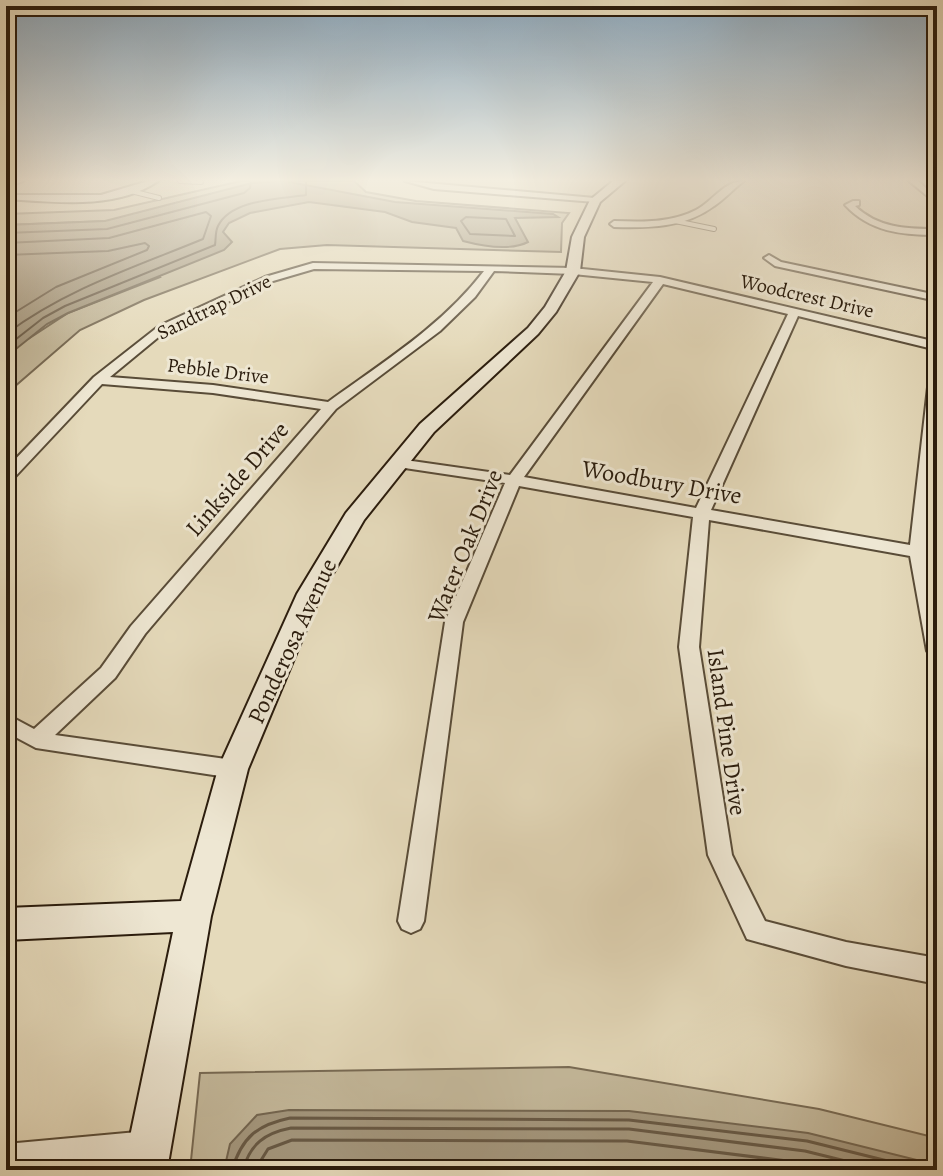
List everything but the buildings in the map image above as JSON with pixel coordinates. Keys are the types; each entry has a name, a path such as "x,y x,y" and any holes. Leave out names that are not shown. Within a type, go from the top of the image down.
{"street":[{"name":"Ponderosa Avenue","path":"146,1158 194,916 233,769 309,594 354,518 427,428 533,331 573,271 579,236"},
{"path":"769,258 778,264 937,298"},
{"name":"Sandtrap Drive","path":"6,478 99,380 163,328 297,269 330,265 573,271"},
{"name":"Linkside Drive","path":"36,740 108,673 138,630 331,406 436,329 471,295 491,268"},
{"name":"Woodcrest Drive","path":"573,271 660,280 937,346"},
{"name":"Water Oak Drive","path":"411,921 454,622 514,480 660,280"},
{"path":"921,295 937,282"},
{"name":"Island Pine Drive","path":"794,312 701,514 689,647 720,855 756,931 846,954 937,971"},
{"path":"937,361 918,552 937,651"},
{"name":"Pebble Drive","path":"99,380 213,389 331,406"},
{"name":"Woodbury Drive","path":"398,463 514,480 918,552"},
{"path":"6,722 36,740 233,769"},
{"path":"6,924 194,916"},
{"path":"6,1160 146,1158"}],"shaded area":[{"path":"120,236 562,236 561,252 327,245 280,249 144,300 80,330 6,394 6,343 28,339 68,313 160,277"},
{"path":"569,1067 819,1109 937,1138 937,1170 190,1170 200,1073"}],"water":[{"path":"6,236 226,236 232,242 224,250 68,313 47,324 6,357"},
{"path":"460,236 525,236 528,242 505,247 463,241"},
{"path":"289,1110 629,1111 808,1133 937,1165 937,1170 224,1170 230,1144 257,1115"}]}
